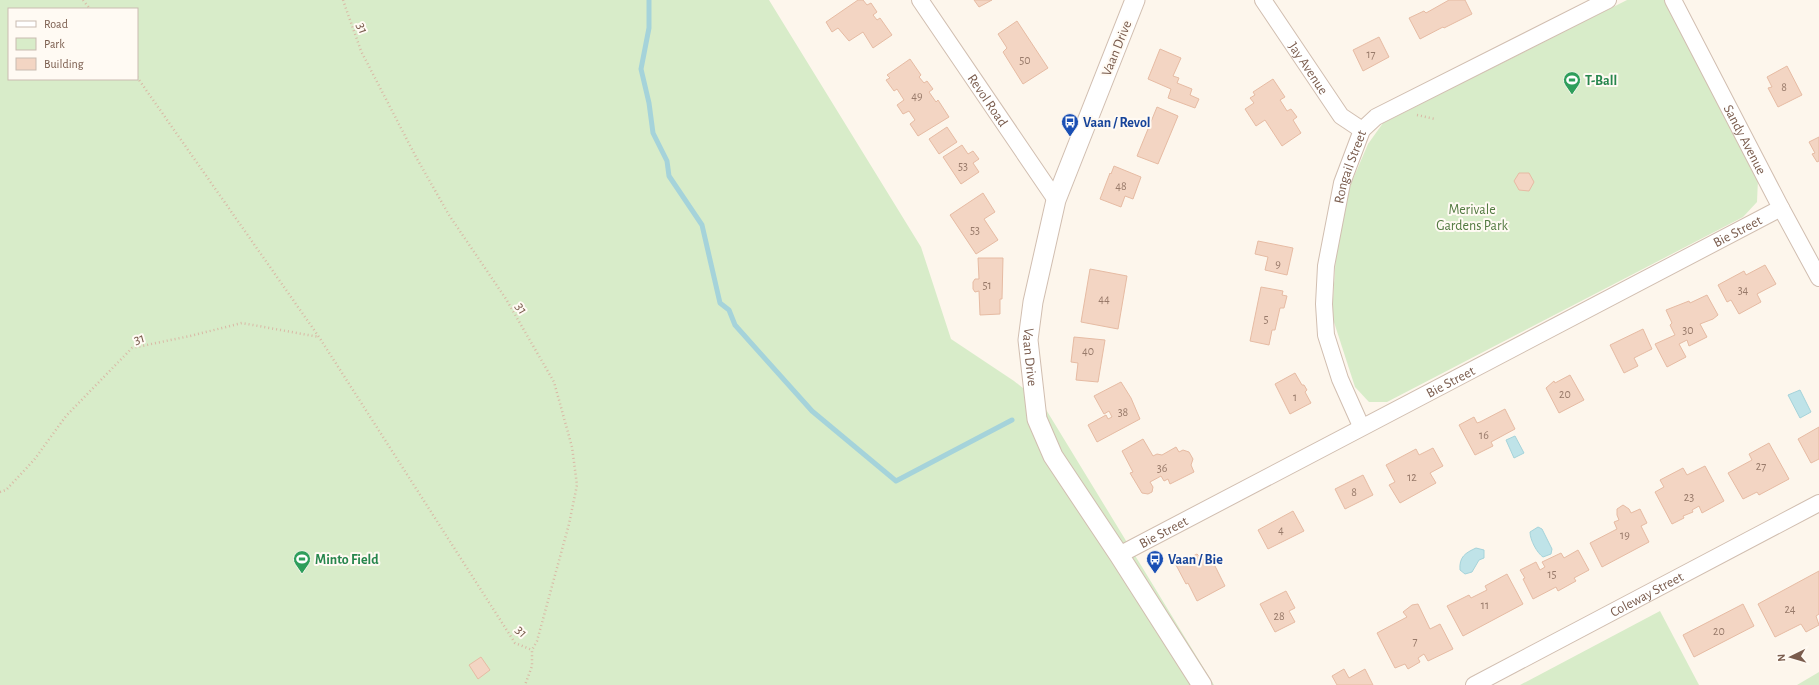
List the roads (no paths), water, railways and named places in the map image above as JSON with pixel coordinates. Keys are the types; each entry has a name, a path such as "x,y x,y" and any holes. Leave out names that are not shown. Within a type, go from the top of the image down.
{"street":[{"name":"Revol Road","path":"920,0 1056,200"},
{"name":"Vaan Drive","path":"1135,0 1056,200 1033,302 1028,340 1037,419 1052,456 1119,555 1202,685"},
{"name":"Jay Avenue","path":"1263,0 1341,116 1362,130"},
{"name":"Rongail Street","path":"1361,426 1340,379 1326,335 1324,304 1326,266 1342,183 1362,130 1376,117 1608,0"},
{"name":"Sandy Avenue","path":"1673,0 1819,278"},
{"name":"Bie Street","path":"1119,555 1361,426 1781,208"},
{"name":"Coleway Street","path":"1474,685 1819,503"}],"water":[{"path":"1800,390 1811,412 1800,418 1788,395"},
{"path":"1515,436 1524,453 1514,458 1506,440"},
{"path":"1538,527 1542,529 1552,549 1551,554 1543,557 1536,549 1530,535 1530,532"},
{"path":"1476,548 1484,550 1484,558 1479,560 1472,572 1465,574 1460,570 1462,559 1466,554"}],"waterway":[{"path":"649,0 649,28 641,69 649,103 653,133 667,161 669,176 702,225 720,303 729,310 735,325 812,411 896,481 1012,420"}],"place":[{"name":"T-Ball","path":"1572,95"},
{"name":"Vaan / Revol","path":"1070,137"},
{"name":"Minto Field","path":"302,574"},
{"name":"Vaan / Bie","path":"1155,574"}],"park label":[{"name":"Merivale Gardens Park","path":"1472,218"}]}
